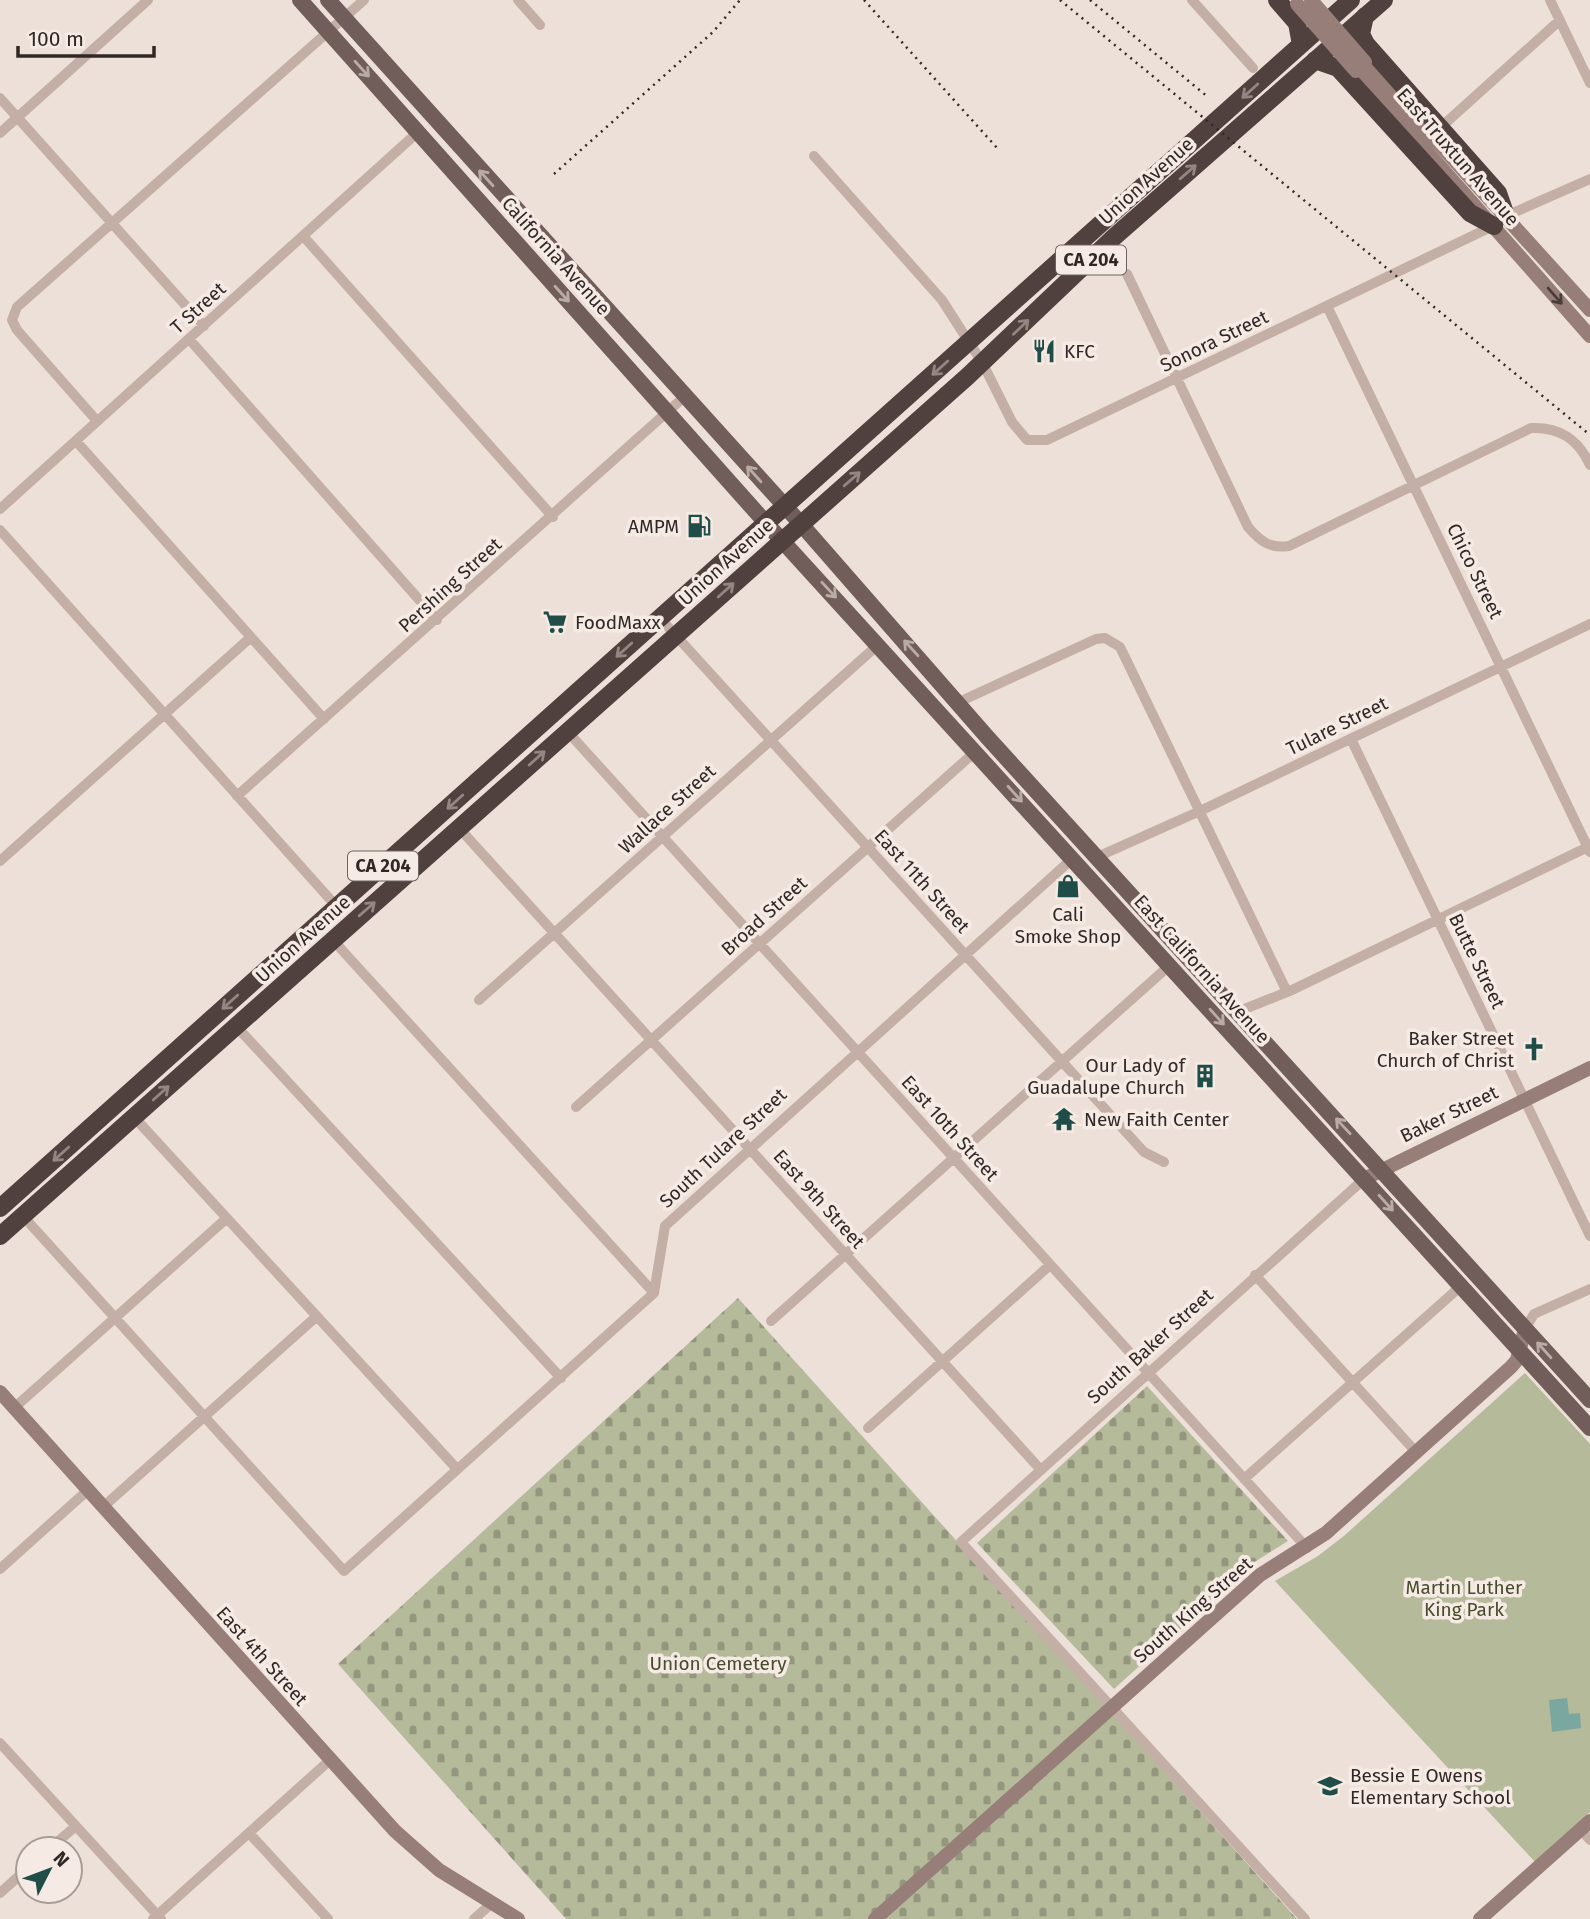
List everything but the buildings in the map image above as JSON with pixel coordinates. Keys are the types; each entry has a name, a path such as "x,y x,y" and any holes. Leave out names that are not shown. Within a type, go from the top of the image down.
{"highway":[{"path":"1277,0 1299,7 1322,0"},
{"name":"Union Avenue","path":"0,1208 1349,0"},
{"name":"Union Avenue","path":"0,1236 983,364 1113,238 1384,0"},
{"path":"1299,7 1301,45"},
{"path":"1315,60 1356,61 1440,128 1498,193 1500,221 1470,214 1356,61 1365,16"},
{"path":"280,986 287,967 334,923 337,907"}],"main road":[{"name":"California Avenue","path":"300,0 782,540"},
{"name":"California Avenue","path":"328,0 801,524"},
{"path":"418,132 428,128 450,148 464,153"},
{"path":"496,220 513,225 544,256 554,253"},
{"name":"East California Avenue","path":"801,524 1034,788 1590,1400"},
{"name":"East California Avenue","path":"782,540 1590,1428"},
{"path":"902,669 918,673 950,706 959,702"},
{"path":"976,751 986,750 1034,788"},
{"path":"1037,818 1085,856 1097,857"},
{"path":"1170,965 1178,963 1226,999"}],"street":[{"path":"0,132 148,0"},
{"path":"97,421 17,331 12,320 17,307 114,225 364,0"},
{"path":"518,0 540,25"},
{"path":"1192,0 1253,68"},
{"path":"1550,0 1590,83"},
{"name":"East Truxtun Avenue","path":"1299,7 1356,61 1500,221 1590,336"},
{"path":"1440,128 1560,20"},
{"name":"East Truxtun Avenue","path":"1356,61 1453,179 1500,221"},
{"path":"0,98 204,326"},
{"name":"T Street","path":"0,509 418,132"},
{"path":"814,156 942,300 983,364"},
{"name":"Sonora Street","path":"983,364 1012,422 1027,440 1047,440 1590,179"},
{"path":"1500,221 1529,252 1554,270 1590,310"},
{"path":"304,237 553,517"},
{"path":"1127,274 1248,527 1263,543 1289,546 1531,428 1544,428 1567,435 1582,451 1590,465"},
{"name":"Chico Street","path":"1327,306 1589,848"},
{"path":"189,340 437,620"},
{"name":"Pershing Street","path":"237,796 553,517 684,397"},
{"path":"76,441 324,719"},
{"path":"0,530 337,907"},
{"name":"East 11th Street","path":"660,618 1144,1152 1164,1162"},
{"name":"Tulare Street","path":"1097,857 1200,811 1590,624"},
{"path":"0,861 251,637"},
{"path":"959,702 1087,643 1105,638 1120,647 1287,992"},
{"name":"Wallace Street","path":"479,1000 879,644"},
{"name":"East 10th Street","path":"567,731 1307,1548"},
{"name":"Butte Street","path":"1351,739 1590,1236"},
{"name":"Broad Street","path":"576,1107 976,751"},
{"name":"East 9th Street","path":"459,828 1040,1469"},
{"path":"1237,1012 1287,992 1589,848"},
{"name":"South Tulare Street","path":"654,1293 665,1226 749,1147 1073,858"},
{"path":"23,1216 344,1571 561,1378 654,1293 332,939"},
{"path":"771,1321 1170,965"},
{"path":"236,1026 561,1378"},
{"name":"Baker Street","path":"1364,1179 1590,1068"},
{"path":"134,1117 457,1469"},
{"name":"South Baker Street","path":"1112,1707 961,1542 1364,1179"},
{"path":"14,1408 227,1218"},
{"path":"868,1429 1050,1265"},
{"path":"1255,1275 1416,1452"},
{"path":"1244,1479 1461,1286"},
{"path":"1525,1329 1534,1314 1590,1289"},
{"path":"103,1507 317,1316"},
{"name":"South King Street","path":"875,1919 1261,1575 1307,1548 1511,1367 1520,1350 1525,1329"},
{"name":"East 4th Street","path":"0,1392 330,1760 416,1851 491,1904 518,1919"},
{"path":"0,1569 88,1490"},
{"path":"1112,1707 1305,1919"},
{"path":"0,1742 157,1918 330,1760"},
{"path":"66,1835 76,1826"},
{"path":"1482,1918 1587,1830"},
{"path":"249,1833 328,1919"},
{"path":"0,1893 14,1880"},
{"path":"474,1919 491,1904"}],"green space":[{"name":"Union Cemetery","path":"738,1298 1297,1919 566,1919 338,1664"},
{"name":"Martin Luther King Park","path":"1525,1373 1590,1444 1590,1812 1535,1862 1275,1581 1318,1556 1345,1535"},
{"path":"1147,1386 1288,1541 1253,1563 1114,1689 977,1543"}],"water":[{"path":"1567,1698 1569,1714 1580,1713 1581,1728 1552,1732 1549,1700"}],"railway":[{"path":"554,174 713,32 740,0"},
{"path":"864,0 998,149"},
{"path":"1060,0 1590,435"},
{"path":"1090,0 1208,97"}],"place":[{"name":"KFC","path":"1044,351"},
{"name":"AMPM","path":"699,526"},
{"name":"FoodMaxx","path":"555,622"},
{"name":"Cali Smoke Shop","path":"1068,886"},
{"name":"Baker Street Church of Christ","path":"1534,1049"},
{"name":"Our Lady of Guadalupe Church","path":"1205,1076"},
{"name":"New Faith Center","path":"1064,1119"},
{"name":"Bessie E Owens Elementary School","path":"1330,1786"}]}
